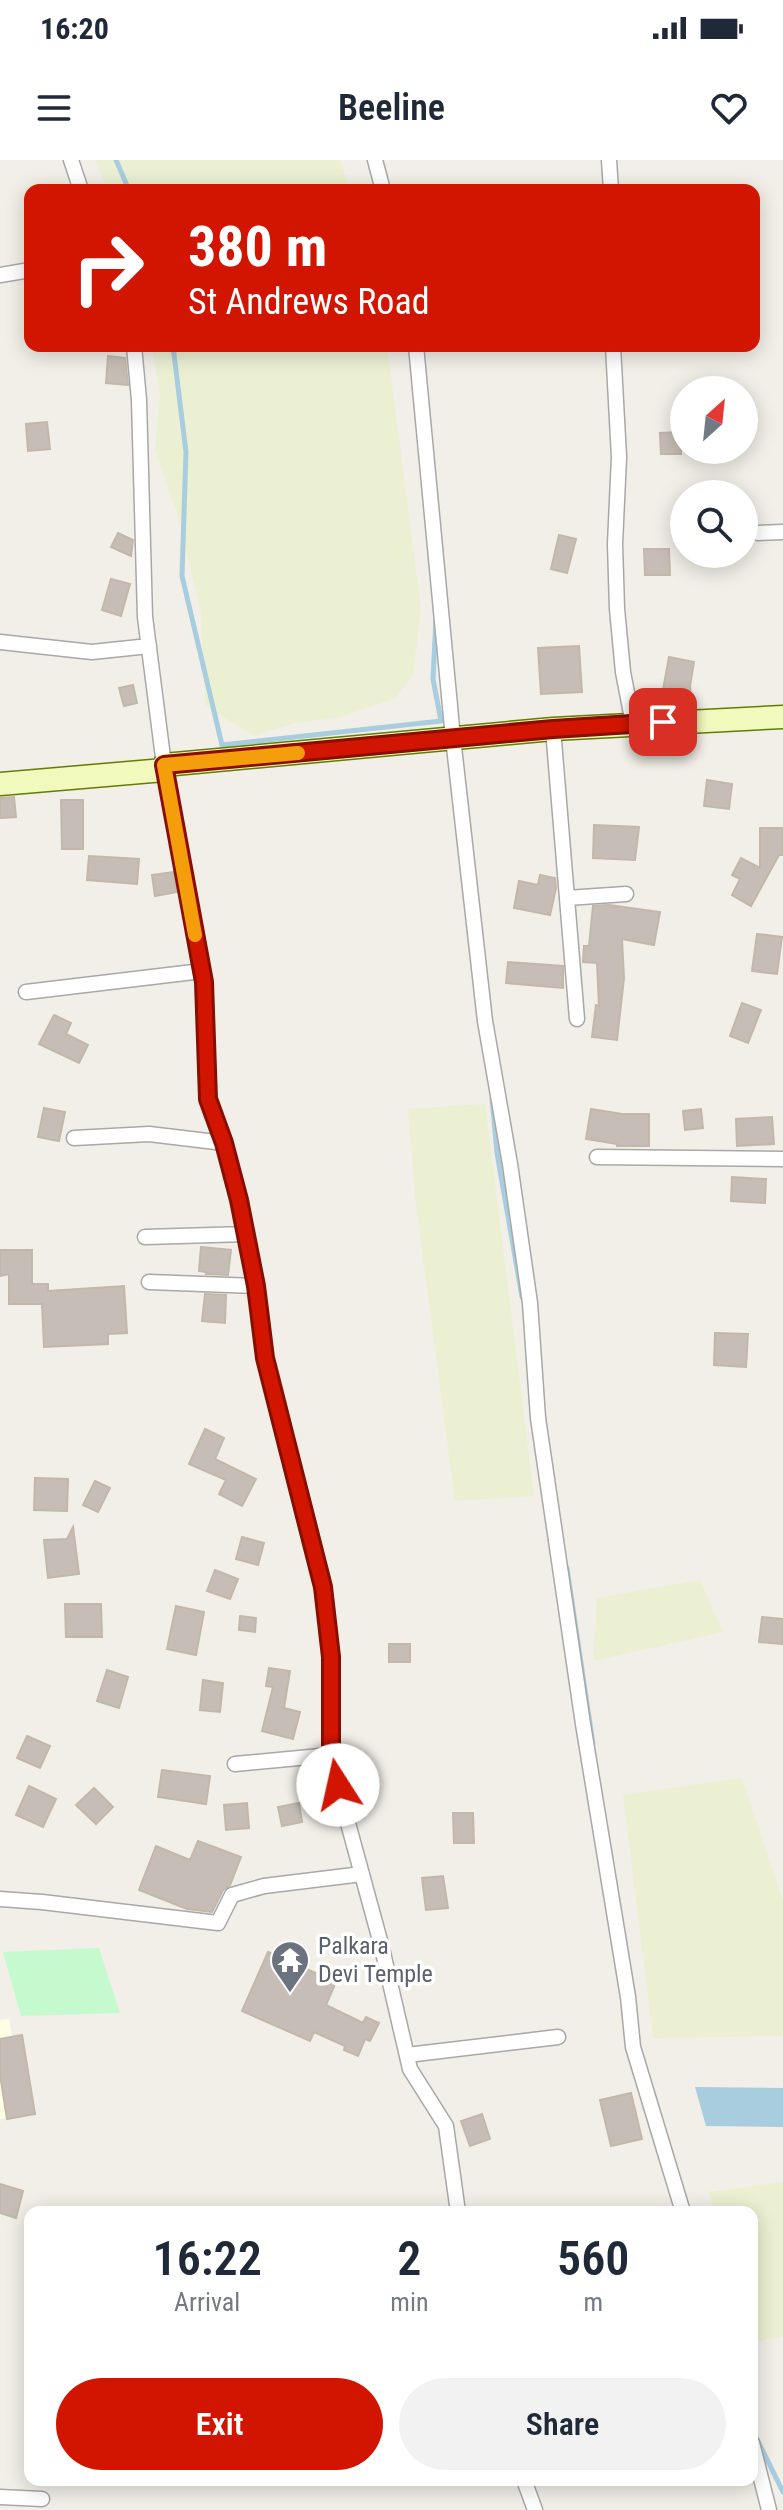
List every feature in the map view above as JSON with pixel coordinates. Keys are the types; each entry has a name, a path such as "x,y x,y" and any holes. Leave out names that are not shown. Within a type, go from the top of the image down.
{"main road":[{"path":"0,784 553,729 783,717"}],"street":[{"path":"71,160 79,184"},
{"path":"375,160 381,184"},
{"path":"609,160 611,184"},
{"path":"0,275 24,271"},
{"path":"135,352 139,400 145,617 164,768 202,971 208,1099 224,1143 246,1234 265,1358 323,1587 331,1657 331,1755 410,2069 446,2126 457,2206"},
{"path":"417,352 453,738 485,1021 530,1303 538,1418 633,2047 681,2206"},
{"path":"613,352 619,457 615,544 617,609 623,672 633,724"},
{"path":"758,533 783,532"},
{"path":"0,642 92,652 149,646"},
{"path":"553,729 577,1019"},
{"path":"567,898 626,894"},
{"path":"26,992 202,971"},
{"path":"74,1138 149,1134 224,1143"},
{"path":"597,1157 783,1159"},
{"path":"145,1237 246,1234"},
{"path":"149,1282 256,1286"},
{"path":"235,1764 331,1755"},
{"path":"0,1899 218,1923 232,1895 264,1886 362,1874"},
{"path":"407,2055 558,2037"},
{"path":"758,2467 769,2510"},
{"path":"526,2486 535,2510"},
{"path":"0,2497 42,2499"}],"shaded area":[{"path":"96,160 340,160 348,184 105,184"},
{"path":"153,352 388,352 421,608 413,674 396,698 340,717 295,723 253,736 205,705 201,612 178,516 155,449 160,394"},
{"path":"485,1104 534,1496 455,1501 416,1204 408,1109"},
{"path":"700,1580 723,1632 593,1661 597,1598"},
{"path":"742,1778 783,1901 783,2036 653,2038 623,1795"},
{"path":"9,2019 25,2115 0,2119 0,2020"},
{"path":"783,2182 783,2336 758,2342 758,2206 712,2206 709,2192"}],"green space":[{"path":"99,1948 120,2013 21,2016 3,1952"}],"water":[{"path":"695,2087 783,2088 783,2127 706,2126"}],"building":[{"path":"108,356 125,358 128,385 106,383"},
{"path":"47,422 50,449 28,451 26,424"},
{"path":"670,432 670,454 661,454 660,433"},
{"path":"118,533 133,540 131,556 111,547"},
{"path":"559,535 576,539 567,573 551,569"},
{"path":"644,549 669,549 670,575 645,575"},
{"path":"111,579 130,584 121,616 102,610"},
{"path":"579,646 582,692 541,694 538,648"},
{"path":"669,657 694,662 691,700 662,695"},
{"path":"133,685 137,703 124,706 119,688"},
{"path":"707,780 732,784 729,809 704,806"},
{"path":"14,797 16,817 0,818 0,798"},
{"path":"61,800 83,800 83,849 62,849"},
{"path":"594,825 639,827 635,860 593,858"},
{"path":"760,828 783,828 783,855 779,855 751,906 732,895 740,879 732,875 741,858 760,868"},
{"path":"89,856 139,859 137,884 87,880"},
{"path":"173,872 177,892 155,896 152,875"},
{"path":"540,875 555,878 550,915 514,908 519,881 538,885"},
{"path":"609,905 660,912 654,945 622,939 624,978 617,1040 592,1037 596,1005 599,1006 597,963 583,962 584,946 589,946 593,906"},
{"path":"757,934 782,937 777,974 752,971"},
{"path":"508,962 563,966 563,988 506,983"},
{"path":"742,1003 761,1010 748,1043 730,1036"},
{"path":"54,1015 71,1023 66,1034 88,1045 79,1063 39,1044"},
{"path":"44,1108 65,1112 59,1141 38,1137"},
{"path":"591,1109 649,1114 649,1146 617,1146 586,1139"},
{"path":"701,1109 703,1128 685,1130 683,1111"},
{"path":"772,1117 774,1144 737,1146 736,1119"},
{"path":"732,1177 766,1179 765,1203 731,1201"},
{"path":"201,1247 231,1250 228,1275 199,1271"},
{"path":"0,1250 32,1250 32,1284 48,1284 48,1291 124,1286 127,1333 108,1334 108,1344 44,1347 42,1304 9,1304 9,1274 0,1276"},
{"path":"205,1294 226,1295 225,1323 202,1321"},
{"path":"715,1333 748,1334 746,1367 714,1365"},
{"path":"205,1429 224,1438 215,1459 256,1479 242,1506 219,1494 226,1480 189,1464"},
{"path":"35,1478 68,1479 67,1511 34,1510"},
{"path":"95,1481 110,1488 98,1512 83,1505"},
{"path":"73,1527 79,1574 48,1578 44,1540 67,1539"},
{"path":"242,1537 264,1543 258,1565 236,1559"},
{"path":"215,1570 238,1579 230,1599 207,1591"},
{"path":"65,1604 101,1604 102,1637 66,1637"},
{"path":"176,1606 204,1612 196,1655 167,1649"},
{"path":"240,1616 256,1618 255,1632 239,1630"},
{"path":"762,1617 783,1619 783,1644 759,1642"},
{"path":"389,1644 410,1644 410,1662 389,1662"},
{"path":"269,1668 290,1671 284,1708 300,1712 293,1739 262,1731 273,1687 266,1686"},
{"path":"107,1670 128,1677 119,1708 97,1701"},
{"path":"203,1680 223,1683 220,1712 200,1710"},
{"path":"27,1736 50,1746 40,1768 17,1758"},
{"path":"162,1770 210,1776 206,1804 158,1797"},
{"path":"29,1786 56,1799 43,1827 16,1815"},
{"path":"94,1788 113,1807 96,1824 76,1805"},
{"path":"247,1803 249,1828 226,1830 224,1805"},
{"path":"299,1803 302,1822 282,1826 278,1807"},
{"path":"453,1813 473,1813 474,1843 454,1843"},
{"path":"198,1841 241,1857 230,1885 223,1890 212,1912 187,1909 139,1890 156,1846 190,1860"},
{"path":"443,1876 448,1908 426,1910 422,1878"},
{"name":"Palkara Devi Temple","path":"268,1952 336,1982 326,2005 363,2023 366,2017 379,2023 370,2041 365,2039 358,2056 344,2050 345,2046 314,2032 310,2041 242,2011"},
{"path":"22,2035 35,2114 7,2119 0,2075 0,2039"},
{"path":"631,2093 642,2139 611,2146 600,2100"},
{"path":"482,2114 490,2139 470,2146 461,2121"},
{"path":"0,2184 23,2191 16,2218 0,2213"}],"waterway":[{"path":"116,160 126,184"},
{"path":"174,352 186,452 182,576 222,745 441,721 433,679 436,618"},
{"path":"492,1098 497,1153 522,1297"},
{"path":"567,1568 593,1744"},
{"path":"758,2441 783,2492"}],"slow traffic":[{"path":"195,935 164,765 298,753"}],"place":[{"name":"Palkara Devi Temple","path":"290,1994"}],"route":[{"path":"338,1785 331,1761 331,1657 323,1587 265,1358 256,1286 239,1200 208,1099 204,982 164,765 553,729 663,722"}]}
